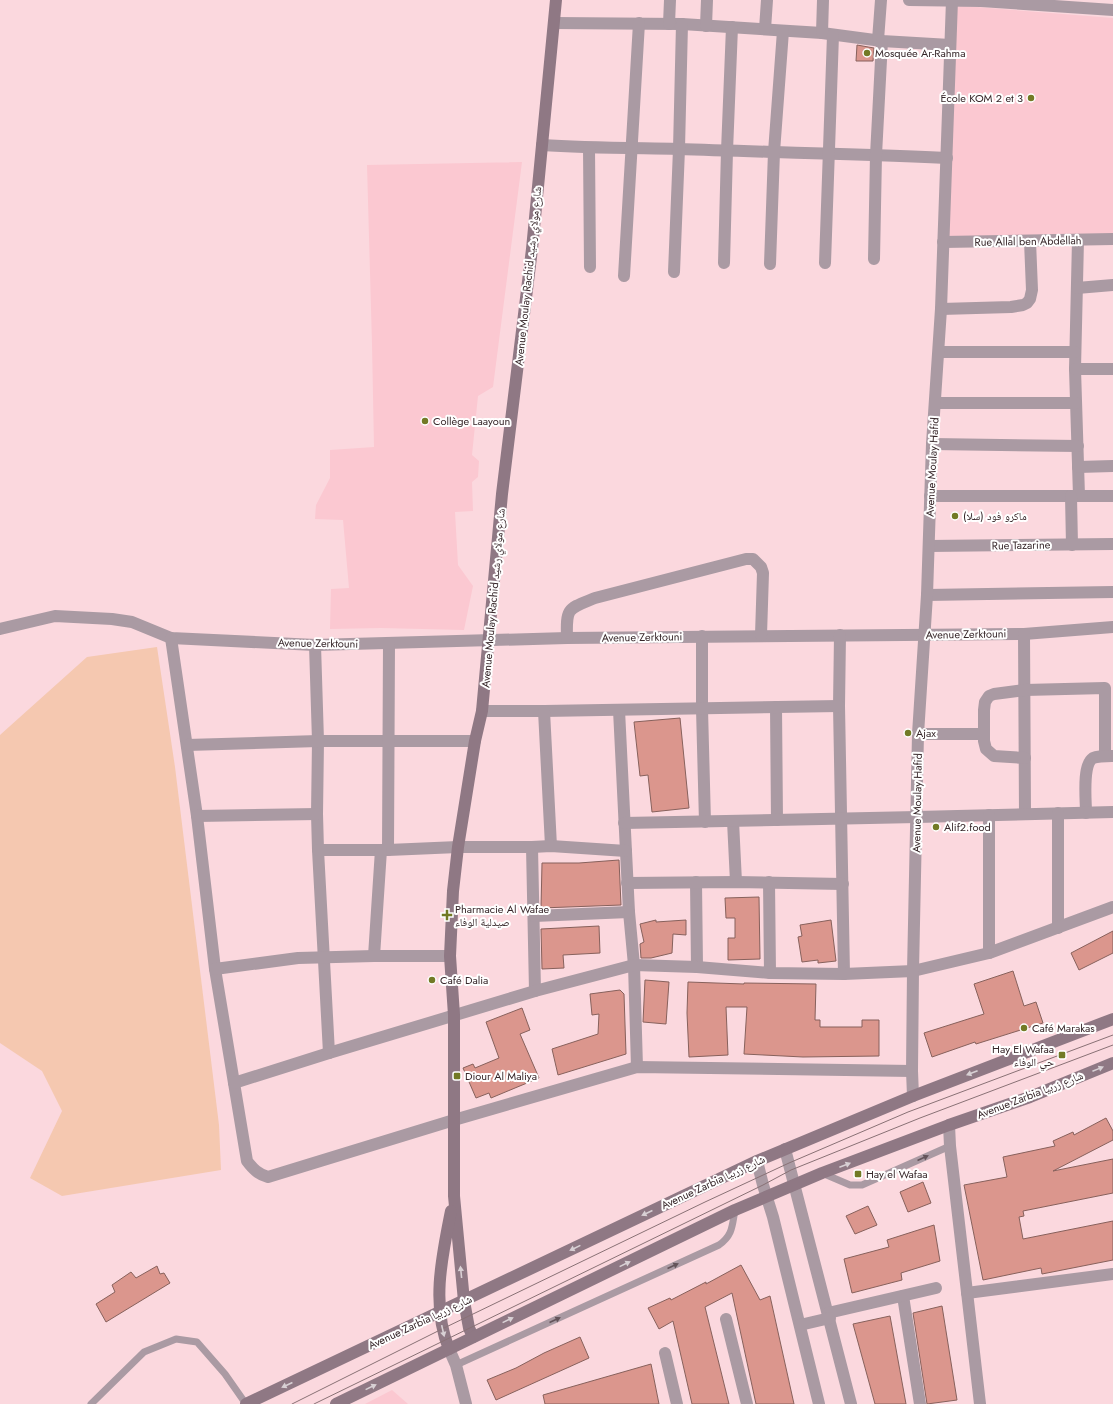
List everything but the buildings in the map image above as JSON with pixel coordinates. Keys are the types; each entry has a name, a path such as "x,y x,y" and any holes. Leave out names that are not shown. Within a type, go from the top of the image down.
{"main road":[{"name":"Avenue Moulay Rachid شارع مولاي رشيد","path":"473,1337 469,1328 464,1301 454,1196 454,1015 450,956 453,891 458,846 475,741 482,711 502,502 520,354 556,0"},
{"name":"Avenue Zarbia شارع زربيا","path":"246,1404 757,1161 913,1096 1113,1019"},
{"name":"Avenue Zarbia شارع زربيا","path":"336,1404 735,1210 822,1174 949,1125 1030,1097 1113,1063"},
{"name":"Avenue Moulay Rachid شارع مولاي رشيد","path":"449,1349 442,1329 440,1312 442,1259 454,1196"}],"street":[{"path":"669,24 670,0"},
{"path":"706,26 707,0"},
{"path":"764,29 767,0"},
{"path":"823,0 828,34 828,154 825,263"},
{"path":"874,258 881,0"},
{"path":"909,0 981,1 1108,7"},
{"name":"Avenue Moulay Hafid","path":"913,1096 913,971 918,734 927,595 932,444 941,309 952,0"},
{"path":"554,23 682,24 828,34 880,40 950,45"},
{"path":"624,276 639,23"},
{"path":"674,272 682,24"},
{"path":"724,263 726,151 732,27"},
{"path":"770,264 774,152 783,31"},
{"path":"542,145 589,148 679,149 947,158"},
{"path":"589,148 590,267"},
{"name":"Rue Allal ben Abdellah","path":"943,242 1113,239"},
{"path":"1072,544 1078,467 1075,352 1078,240"},
{"path":"941,309 1011,307 1027,303 1030,299 1032,290 1030,241"},
{"path":"1077,288 1113,285"},
{"path":"938,352 1075,352"},
{"path":"1075,369 1113,369"},
{"path":"935,403 1076,403"},
{"path":"932,444 1078,446"},
{"path":"1078,467 1113,466"},
{"path":"930,496 1113,496"},
{"name":"Rue Tazarine","path":"929,546 1113,544"},
{"path":"567,638 566,619 574,607 595,598 746,559 753,559 761,567 763,573 764,582 761,635"},
{"path":"927,595 1113,592"},
{"path":"0,629 55,616 105,618 132,622 170,638 197,816 215,969 247,1160 253,1169 259,1174 268,1177 637,1066 912,1071"},
{"name":"Avenue Zerktouni","path":"170,638 315,645 567,638 761,635 1024,634 1113,627"},
{"path":"1024,634 1025,814"},
{"path":"840,635 839,706 844,974"},
{"path":"702,636 704,822"},
{"path":"374,956 384,850 388,741 388,643"},
{"path":"315,645 318,741 318,850 329,1053"},
{"path":"1025,758 994,756 986,749 984,742 984,710 987,698 994,694 1025,690 1105,688 1109,756 1095,757 1091,760 1088,766 1086,773 1086,812"},
{"path":"482,711 544,712 839,706"},
{"path":"776,707 777,820"},
{"path":"619,710 627,883 634,966 637,1066"},
{"path":"544,712 551,846"},
{"path":"918,734 984,734"},
{"path":"187,745 318,741 475,741"},
{"path":"624,823 917,818 1113,812"},
{"path":"1058,813 1058,928"},
{"path":"197,816 317,814"},
{"path":"989,815 989,953"},
{"path":"733,821 736,882"},
{"path":"318,850 384,850 458,846 551,846 626,851"},
{"path":"532,847 535,991"},
{"path":"696,882 698,967"},
{"path":"627,883 769,882 843,884"},
{"path":"769,882 770,973"},
{"path":"234,1083 535,991 634,966 698,967 770,973 844,974 913,971 989,953 1113,907"},
{"path":"534,916 629,912"},
{"path":"215,969 275,960 324,956 450,956"},
{"path":"949,1125 966,1293 980,1404"},
{"path":"785,1149 851,1404"},
{"path":"757,1161 820,1404"},
{"path":"966,1293 1113,1274"},
{"path":"800,1325 829,1315 936,1288"},
{"path":"903,1296 920,1404"},
{"path":"726,1319 747,1404"},
{"path":"449,1349 456,1365 466,1404"},
{"path":"664,1353 677,1404"}],"lane":[{"path":"822,1174 850,1185 862,1185 950,1146"},
{"path":"456,1365 719,1245 726,1241 731,1234 735,1210"},
{"path":"91,1404 144,1352 176,1339 197,1342 225,1374 246,1404"}],"shaded area":[{"name":"École KOM 2 et 3","path":"952,5 1113,18 1113,236 944,239"},
{"name":"Collège Laayoun","path":"522,162 493,387 478,396 472,455 479,461 478,477 472,482 473,511 455,512 458,565 473,586 464,630 381,628 330,629 331,589 349,588 343,520 315,519 316,505 330,478 330,450 374,447 367,165"},
{"path":"157,647 175,767 219,1125 221,1170 62,1196 30,1178 62,1111 42,1071 0,1043 0,735 87,657"},
{"path":"392,1390 408,1404 365,1404"}],"tram line":[{"path":"292,1404 442,1329 789,1163 908,1112 1113,1035"},
{"path":"314,1404 791,1170 920,1118 1113,1045"}],"place":[{"name":"Mosquée Ar-Rahma","path":"867,53"},
{"name":"École KOM 2 et 3","path":"1031,98"},
{"name":"Collège Laayoun","path":"425,421"},
{"name":"ماكرو فود (سلا)","path":"955,516"},
{"name":"Ajax","path":"908,733"},
{"name":"Alif2.food","path":"936,827"},
{"name":"Pharmacie Al Wafae صيدلية الوفاء","path":"447,915"},
{"name":"Café Dalia","path":"432,980"},
{"name":"Café Marakas","path":"1024,1028"},
{"name":"Hay El Wafaa حي الوفاء","path":"1062,1055"},
{"name":"Diour Al Maliya","path":"457,1076"},
{"name":"Hay el Wafaa","path":"858,1174"}]}
